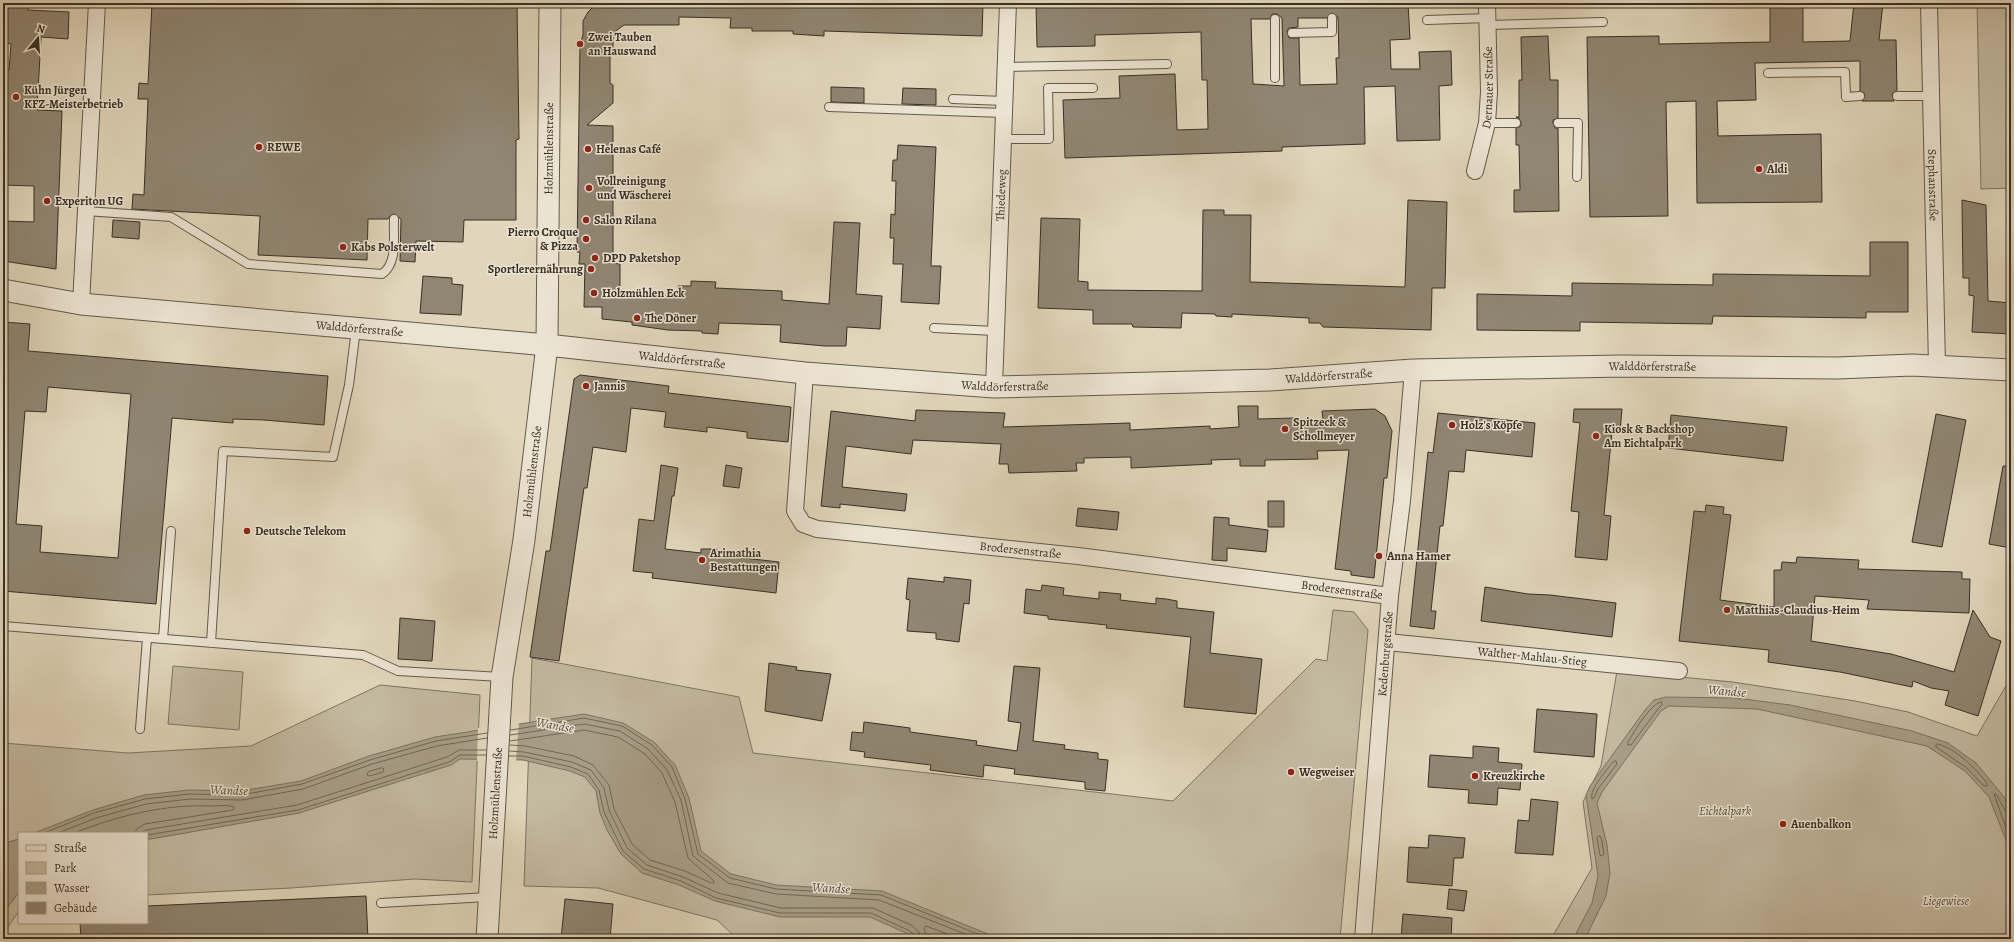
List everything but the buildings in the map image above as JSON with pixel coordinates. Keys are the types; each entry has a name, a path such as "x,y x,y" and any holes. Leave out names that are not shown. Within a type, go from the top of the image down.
{"street":[{"path":"81,304 97,3"},
{"name":"Holzmühlenstraße","path":"487,939 502,677 524,540 546,345 550,3"},
{"name":"Thiedeweg","path":"994,387 1008,3"},
{"name":"Stephanstraße","path":"1929,3 1937,366"},
{"name":"Dernauer Straße","path":"1475,170 1487,124 1489,92 1488,15"},
{"name":"Walddörferstraße","path":"3,290 81,304 546,345 805,373 994,387 1270,380 1413,370 1622,366 1714,368 1937,366 2011,370"},
{"name":"Kedenburgstraße","path":"1363,939 1390,596 1402,501 1413,370"},
{"name":"Brodersenstraße","path":"805,373 795,511 803,524 810,527 817,529 1078,556 1390,596"},
{"name":"Walther-Mahlau-Stieg","path":"1387,642 1679,671"}],"lane":[{"path":"1427,20 1488,15 1603,22"},
{"path":"1275,18 1276,78"},
{"path":"1292,33 1332,32 1332,18"},
{"path":"1006,67 1167,64"},
{"path":"1768,73 1845,72 1846,97 1860,96"},
{"path":"1003,139 1049,139 1048,88 1093,88"},
{"path":"1897,96 1931,96"},
{"path":"953,100 1004,107"},
{"path":"829,107 1004,107"},
{"path":"1487,124 1516,123"},
{"path":"1558,123 1578,123 1577,176"},
{"path":"86,211 171,217 248,264 382,274 389,269 393,256 394,219"},
{"path":"212,643 223,450 333,457 349,385 356,328"},
{"path":"934,328 995,331"},
{"path":"163,639 171,531"},
{"path":"3,626 363,655 398,671 502,677"},
{"path":"140,729 147,638"},
{"path":"381,903 489,897"}],"green space":[{"path":"1977,3 2011,3 2011,188 1981,189"},
{"path":"1333,610 1354,612 1368,630 1340,939 863,939 851,935 831,939 745,939 733,935 717,920 598,888 524,886 532,658 739,697 753,753 1173,801 1316,659 1327,661"},
{"path":"173,666 243,672 239,730 168,724"},
{"name":"Eichtalpark","path":"1617,671 1733,682 1855,701 1908,712 1977,736 2011,677 2011,939 1551,939 1592,868 1583,802 1601,766"},
{"path":"380,685 480,695 472,882 415,879 291,888 148,895 148,832 18,832 18,839 3,844 3,743 128,753 251,746"},
{"path":"18,893 18,912 3,934 3,913"}],"water":[{"path":"1666,697 1735,698 1790,705 1912,731 1948,743 1976,763 2004,797 2011,813 2011,853 1989,797 1965,771 1927,746 1757,709 1669,706 1661,711 1602,792 1597,803 1607,845 1610,873 1606,896 1585,939 1573,939 1592,903 1598,876 1586,795 1590,786 1645,710 1654,700"},
{"name":"Wandse","path":"584,714 623,723 654,742 675,765 689,798 701,851 731,874 776,885 882,891 1000,939 914,939 906,933 870,917 780,917 715,901 679,885 642,873 621,854 607,830 600,813 596,791 585,777 570,771 523,760 460,759 451,765 299,813 151,839 148,839 148,832 37,832 93,810 144,795 189,790 241,791 301,781 369,756 435,737"},
{"path":"18,839 18,893 3,913 3,844"}],"pier":[{"path":"519,722 516,762 477,761 478,728"}],"place":[{"name":"Zwei Tauben an Hauswand","path":"580,44"},
{"name":"Kühn Jürgen KFZ-Meisterbetrieb","path":"16,97"},
{"name":"REWE","path":"259,147"},
{"name":"Helenas Café","path":"588,149"},
{"name":"Aldi","path":"1759,169"},
{"name":"Vollreinigung und Wäscherei","path":"589,188"},
{"name":"Experiton UG","path":"47,201"},
{"name":"Salon Rilana","path":"586,220"},
{"name":"Pierro Croque & Pizza","path":"586,239"},
{"name":"Kabs Polsterwelt","path":"343,247"},
{"name":"DPD Paketshop","path":"595,258"},
{"name":"Sportlerernährung","path":"591,269"},
{"name":"Holzmühlen Eck","path":"594,293"},
{"name":"The Döner","path":"637,318"},
{"name":"Jannis","path":"586,386"},
{"name":"Holz's Köpfe","path":"1452,425"},
{"name":"Spitzeck & Schollmeyer","path":"1285,429"},
{"name":"Kiosk & Backshop Am Eichtalpark","path":"1596,436"},
{"name":"Deutsche Telekom","path":"247,531"},
{"name":"Anna Hamer","path":"1379,556"},
{"name":"Arimathia Bestattungen","path":"702,560"},
{"name":"Matthias-Claudius-Heim","path":"1727,610"},
{"name":"Wegweiser","path":"1291,772"},
{"name":"Kreuzkirche","path":"1475,776"},
{"name":"Auenbalkon","path":"1783,824"}],"park label":[{"name":"Liegewiese","path":"1946,901"}]}
